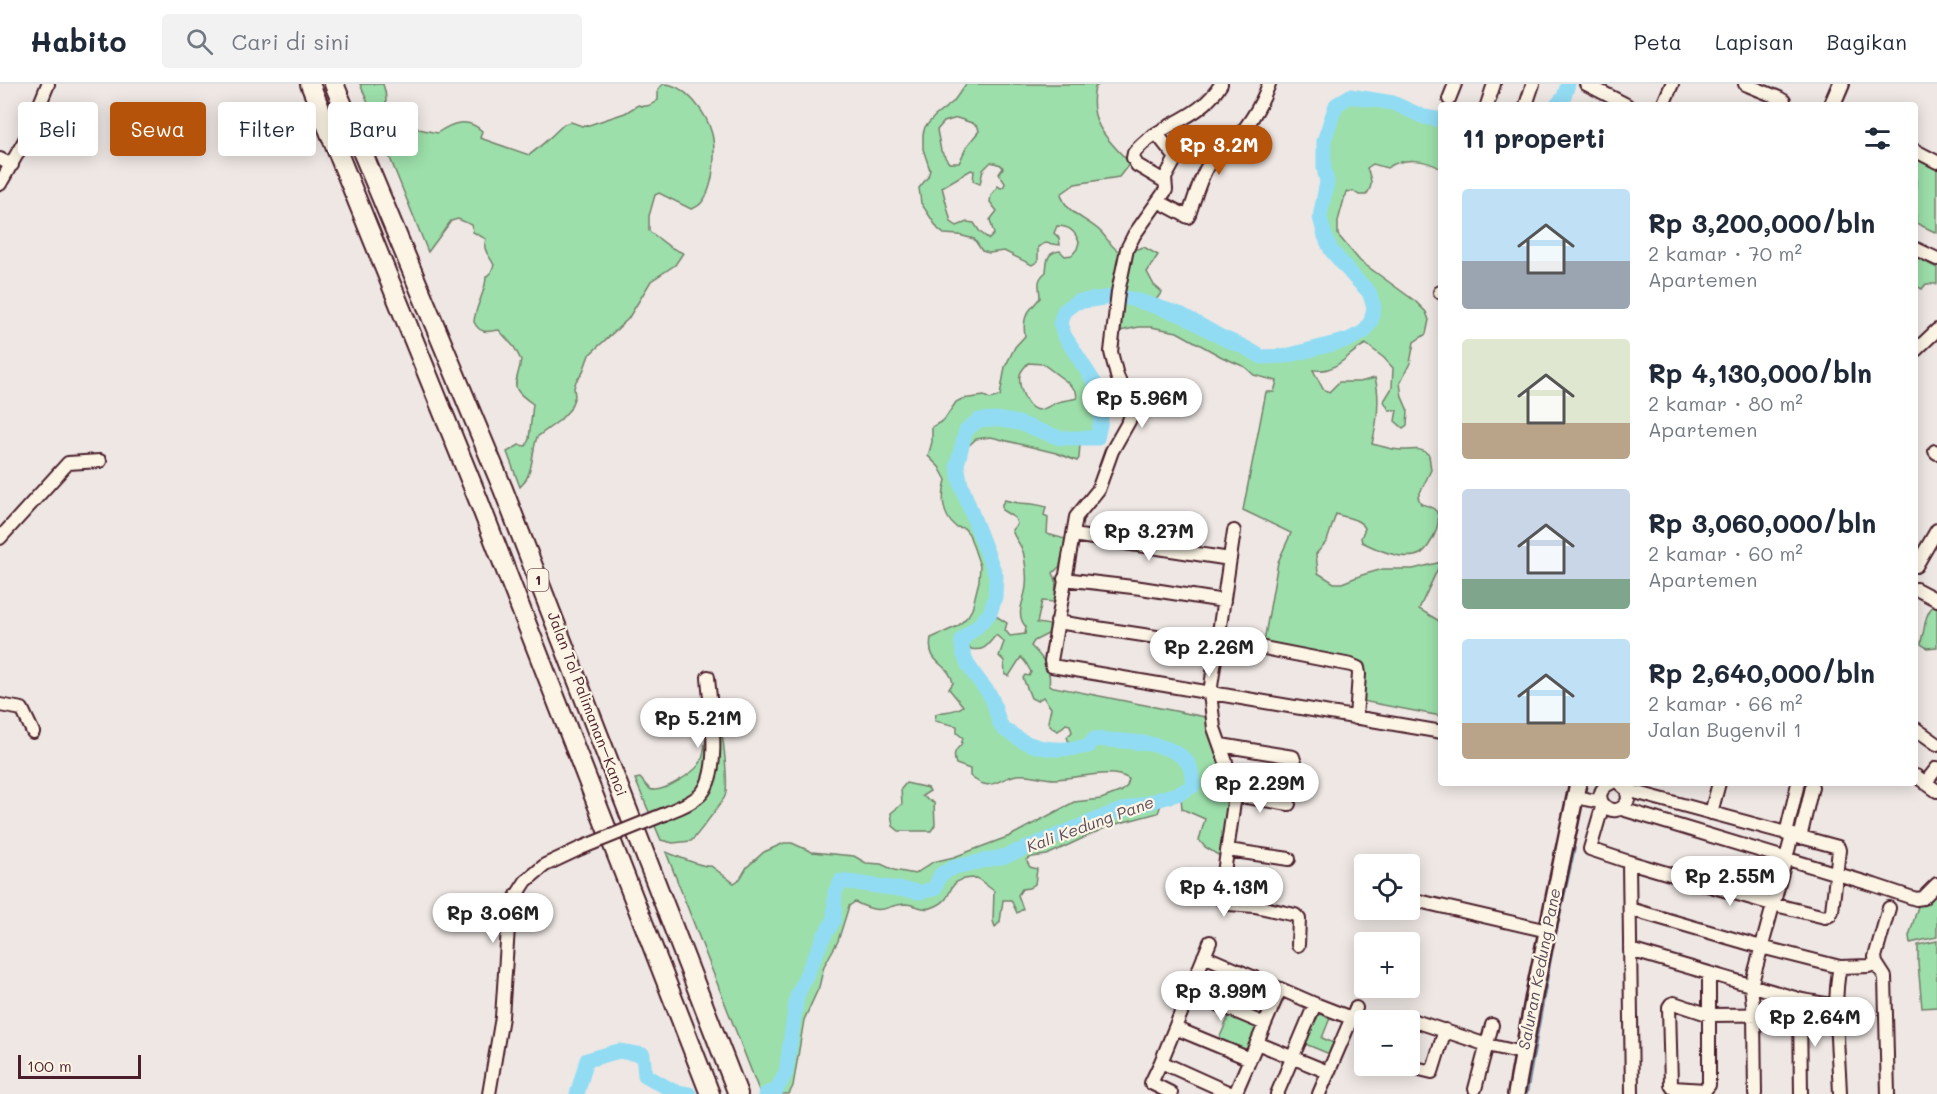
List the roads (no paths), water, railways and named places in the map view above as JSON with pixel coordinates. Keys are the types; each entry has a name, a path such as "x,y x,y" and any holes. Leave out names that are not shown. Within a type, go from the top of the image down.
{"highway":[{"name":"Jalan Tol Palimanan–Kanci","path":"310,84 474,488 707,1087"},
{"name":"Jalan Tol Palimanan–Kanci","path":"334,84 503,489 735,1086"}],"main road":[{"path":"1833,102 1841,84"},
{"path":"1516,1094 1548,931 1588,797"}],"street":[{"path":"0,184 26,138 48,84"},
{"path":"1164,181 1137,165 1133,158 1138,148 1204,106 1221,84"},
{"path":"1158,201 1188,217 1207,167 1227,149 1249,123 1260,106 1269,84"},
{"path":"1449,99 1455,84"},
{"path":"1488,102 1494,84"},
{"path":"1527,102 1533,84"},
{"path":"1586,84 1621,102"},
{"path":"1664,102 1672,84"},
{"path":"1745,84 1784,102"},
{"path":"1157,134 1176,157 1164,181 1166,190 1134,235 1127,249 1116,310 1112,362 1129,400 1131,414 1129,422 1112,451 1098,490 1076,517 1057,622 1052,666 1438,731"},
{"path":"1918,152 1937,162"},
{"path":"0,159 12,165"},
{"path":"1918,250 1937,259"},
{"path":"1918,348 1937,330"},
{"path":"3,531 68,463 100,461"},
{"path":"1918,563 1937,530"},
{"path":"1234,531 1210,693 1214,728 1227,762 1229,785 1235,795 1221,888 1222,900 1229,904 1255,906 1295,915 1299,919 1298,945"},
{"path":"1073,535 1230,558"},
{"path":"1064,579 1224,601"},
{"path":"1918,590 1937,600"},
{"path":"1057,622 1217,643 1351,665 1358,668 1359,674 1356,718"},
{"path":"489,1094 502,1017 509,913 517,895 526,882 545,866 581,848 687,804 701,795 708,781 712,764 713,744 708,677"},
{"path":"0,705 22,709 33,732"},
{"path":"1918,730 1937,744"},
{"path":"1221,746 1293,757 1295,763 1292,778"},
{"path":"1937,768 1920,779 1937,791"},
{"path":"1588,797 1601,791 1605,786"},
{"path":"1588,797 1590,849 1773,904 1825,917 1830,915 1839,848 1623,786"},
{"path":"1622,808 1628,800 1623,786"},
{"path":"1711,813 1718,786"},
{"path":"1793,836 1798,786"},
{"path":"1755,1094 1754,1015 1751,986 1793,836 1812,787"},
{"path":"1235,795 1289,804"},
{"path":"1588,797 1611,810 1622,808 1916,899 1923,898 1937,884"},
{"path":"1228,850 1289,859"},
{"path":"1629,862 1632,1094"},
{"path":"1420,901 1548,931"},
{"path":"1630,909 1840,967 1869,966 1876,963"},
{"path":"1888,1094 1884,977 1875,957 1889,909"},
{"path":"1170,1094 1151,1083 1210,942"},
{"path":"1630,950 1802,1000 1837,1006"},
{"path":"1204,956 1315,1004 1353,1013 1319,1094"},
{"path":"1840,967 1837,1006 1840,1094"},
{"path":"1709,973 1710,1015 1709,1085 1705,1090 1673,1088 1671,1085 1669,1007 1674,1003 1710,1015 1799,1014"},
{"path":"1161,1062 1234,1094 1280,989"},
{"path":"1189,992 1265,1024"},
{"path":"1801,1094 1799,1014 1802,1000"},
{"path":"1277,1094 1315,1004"},
{"path":"1420,1022 1487,1045 1523,1053"},
{"path":"1475,1089 1492,1025"},
{"path":"1175,1028 1250,1059"},
{"path":"1420,1069 1432,1072 1445,1030"},
{"path":"1257,1042 1328,1072"}],"waterway":[{"name":"Kali Kedung Pane","path":"1560,102 1564,97 1568,84"},
{"name":"Kali Kedung Pane","path":"766,1094 777,1089 786,1072 797,996 823,938 834,920 835,892 841,881 920,892 934,889 941,874 955,867 1006,856 1113,813 1180,793 1193,786 1190,767 1183,758 1161,747 1094,739 1089,746 1050,749 1022,741 1002,727 991,696 966,661 962,646 962,639 990,613 995,597 996,576 961,485 957,465 966,430 979,420 995,419 1019,423 1060,438 1097,438 1101,420 1099,397 1094,382 1064,335 1060,323 1064,311 1076,302 1118,296 1139,301 1182,315 1262,357 1286,356 1348,340 1364,332 1371,321 1374,307 1369,292 1331,250 1320,217 1327,182 1324,168 1324,141 1336,105 1350,96 1393,103 1424,117 1438,119"},
{"name":"Saluran Kedung Pane","path":"1527,1094 1553,948 1575,848"},
{"name":"Kali Kedung Pane","path":"577,1094 587,1060 619,1051 643,1055 645,1075 673,1091 689,1094"}]}
